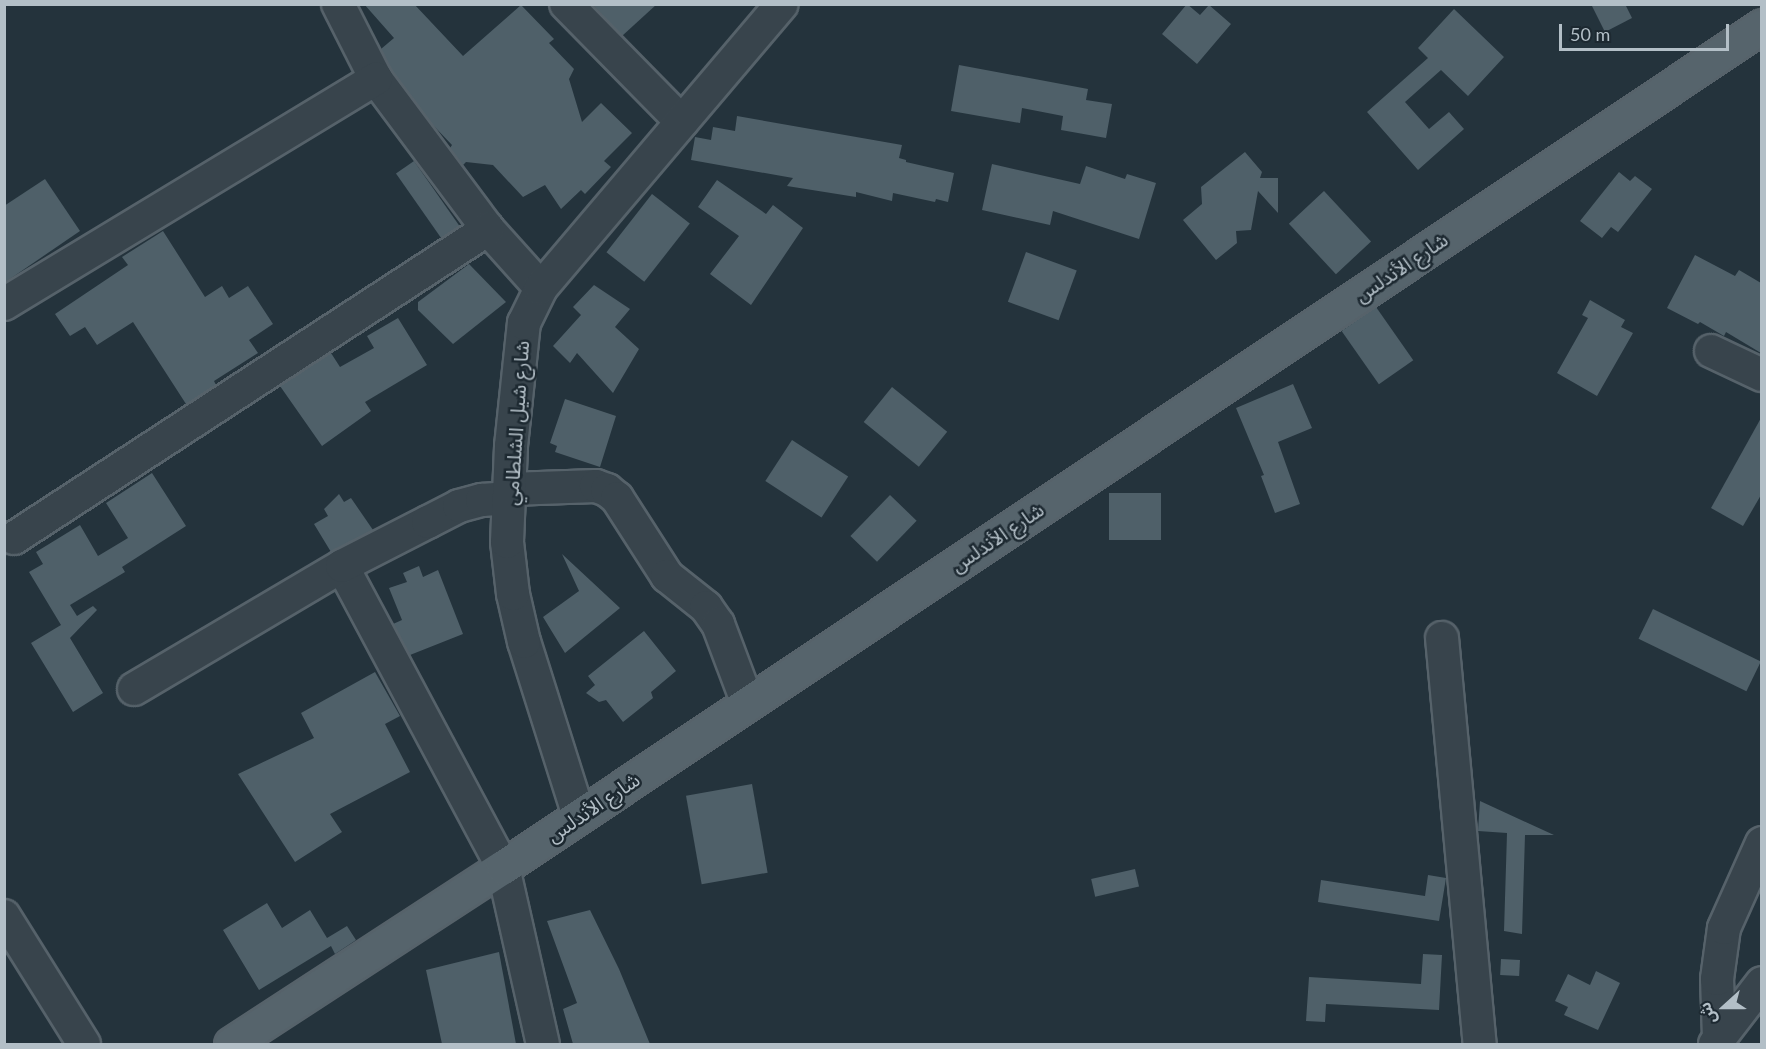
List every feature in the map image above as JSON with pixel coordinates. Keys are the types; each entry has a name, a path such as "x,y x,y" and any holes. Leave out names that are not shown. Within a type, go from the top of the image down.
{"main road":[{"name":"شارع الأندلس","path":"231,1044 748,704 1761,26"}],"street":[{"path":"338,4 376,79 488,229 541,288"},
{"path":"566,4 682,122"},
{"name":"شارع شيل الشلطامي","path":"579,816 525,642 513,594 507,542 511,446 524,323 541,288 782,4"},
{"path":"4,304 376,79"},
{"path":"14,538 488,229"},
{"path":"1711,351 1761,375"},
{"path":"134,689 342,566 459,506 510,494 596,486 607,490 617,498 667,576 706,607 718,624 748,704"},
{"path":"342,566 503,867 543,1044"},
{"path":"1442,638 1480,1044"},
{"path":"1717,1041 1717,979 1724,928 1761,843"},
{"path":"4,916 84,1044"},
{"path":"1717,1041 1761,983"}],"building":[{"path":"364,4 414,4 463,56 521,5 554,39 549,43 574,69 569,79 582,122 601,103 632,133 604,161 611,167 585,194 581,190 561,209 545,185 523,197 493,165 466,162 463,165 450,148 452,145 431,123 391,69 381,49 394,38"},
{"path":"592,4 657,4 622,36"},
{"path":"1187,4 1200,15 1209,5 1231,24 1197,64 1162,34"},
{"path":"1591,4 1625,4 1632,18 1605,32"},
{"path":"1454,9 1504,57 1468,96 1441,70 1405,102 1429,129 1449,112 1464,129 1418,170 1367,112 1428,58 1418,48"},
{"path":"959,65 1088,89 1086,100 1112,104 1106,138 1061,130 1063,116 1022,108 1020,123 951,111"},
{"path":"737,116 902,145 899,158 906,162 954,173 948,202 936,199 935,202 893,193 892,201 856,192 856,197 787,186 793,178 691,160 695,137 711,140 713,127 735,131"},
{"path":"1245,152 1262,172 1260,178 1278,178 1278,213 1258,191 1251,230 1236,231 1237,243 1216,260 1183,220 1202,204 1201,187"},
{"path":"414,161 459,226 441,238 396,174"},
{"path":"992,164 1080,184 1086,166 1125,179 1127,174 1156,183 1139,239 1053,211 1050,225 982,210"},
{"path":"1619,172 1630,181 1635,176 1652,189 1618,232 1611,227 1602,238 1580,221"},
{"path":"45,179 80,231 4,283 4,206"},
{"path":"717,180 766,214 773,205 803,228 751,305 710,274 739,236 698,207"},
{"path":"1324,191 1371,241 1336,274 1289,224"},
{"path":"652,194 690,224 644,282 606,252"},
{"path":"163,231 205,297 222,286 229,298 248,286 273,324 249,340 258,353 214,381 216,385 186,404 133,322 97,345 85,327 70,336 55,314 128,265 122,257"},
{"path":"1026,252 1077,270 1059,320 1008,302"},
{"path":"1695,255 1735,276 1739,270 1761,283 1761,353 1726,332 1724,336 1700,322 1698,324 1667,308"},
{"path":"469,264 506,302 453,344 418,310 418,302"},
{"path":"594,285 630,309 615,327 639,349 613,393 577,353 570,363 553,346 581,315 573,307"},
{"path":"1590,300 1625,320 1621,327 1633,333 1597,396 1557,373 1588,318 1582,315"},
{"path":"1376,307 1413,360 1379,384 1342,331"},
{"path":"398,318 427,365 365,402 371,411 322,446 280,386 331,353 340,367 374,348 367,336"},
{"path":"1293,384 1312,428 1278,442 1300,504 1275,513 1261,476 1264,475 1236,408"},
{"path":"892,387 947,432 919,467 864,422"},
{"path":"565,399 616,416 600,467 555,452 557,446 550,443"},
{"path":"1761,418 1761,495 1743,526 1711,508"},
{"path":"792,440 848,476 822,518 765,481"},
{"path":"152,473 186,526 122,567 125,572 70,605 77,616 93,606 97,610 70,638 103,693 73,712 31,643 61,625 29,572 43,564 36,552 80,525 98,556 128,538 106,503"},
{"path":"1109,493 1161,493 1161,540 1109,540"},
{"path":"339,494 344,502 351,498 373,530 331,552 314,524 328,516 324,509"},
{"path":"890,495 917,521 877,562 850,536"},
{"path":"562,554 620,608 565,653 543,617 579,591"},
{"path":"419,566 423,577 438,570 463,634 410,655 393,624 402,620 389,588 407,582 403,573"},
{"path":"1653,609 1761,662 1746,691 1639,639"},
{"path":"644,631 676,671 651,692 653,698 623,722 606,700 599,702 586,693 595,685 588,676"},
{"path":"375,672 400,716 385,724 410,772 330,814 342,832 295,862 238,774 314,738 301,713"},
{"path":"752,784 768,873 702,884 686,796"},
{"path":"1480,801 1554,835 1525,835 1522,934 1504,931 1507,833 1478,831"},
{"path":"1135,869 1139,887 1095,897 1091,879"},
{"path":"1428,875 1446,878 1439,921 1318,902 1321,880 1425,896"},
{"path":"267,903 282,928 310,910 327,938 347,926 356,940 335,954 331,946 259,990 223,930"},
{"path":"590,910 619,969 650,1044 573,1044 563,1009 577,1003 547,921"},
{"path":"499,952 516,1044 442,1044 426,970"},
{"path":"1423,954 1442,955 1439,1010 1326,1004 1325,1022 1306,1021 1309,977 1421,984"},
{"path":"1501,959 1520,960 1519,976 1500,975"},
{"path":"1596,971 1620,983 1598,1030 1564,1015 1568,1007 1555,1001 1568,974 1590,985"}]}
